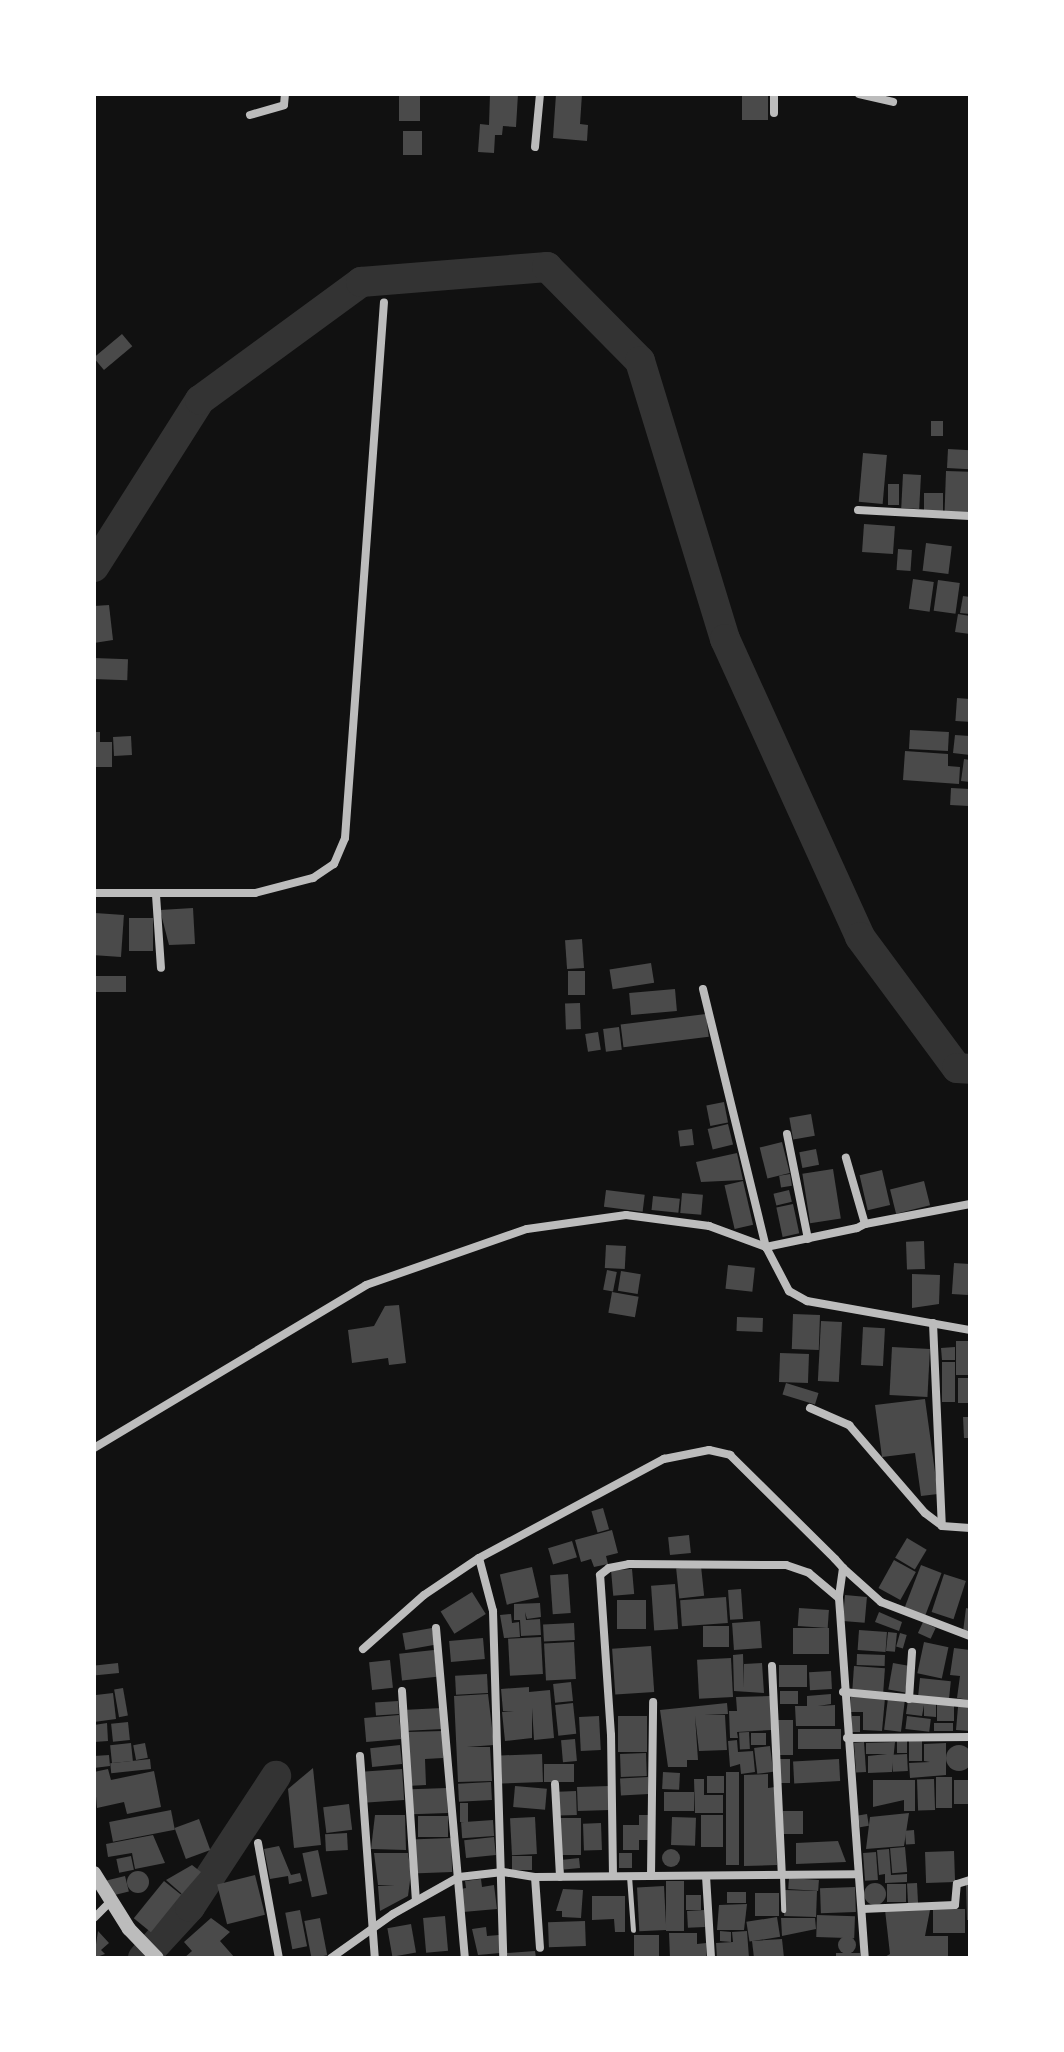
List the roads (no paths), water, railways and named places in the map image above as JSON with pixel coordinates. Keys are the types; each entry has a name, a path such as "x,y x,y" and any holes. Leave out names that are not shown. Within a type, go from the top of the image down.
{"street":[{"path":"250,115 284,105 285,94"},
{"path":"535,147 540,94"},
{"path":"774,94 774,113"},
{"path":"859,94 893,102"},
{"path":"94,893 255,893 313,878 334,864 345,838 384,302"},
{"path":"858,510 970,516"},
{"path":"156,895 161,968"},
{"path":"703,989 766,1247 789,1291 807,1301 970,1330"},
{"path":"787,1134 808,1239"},
{"path":"846,1158 865,1224"},
{"path":"94,1448 366,1285 527,1229 610,1216 655,1217 709,1226 766,1247 970,1204"},
{"path":"933,1323 942,1526"},
{"path":"810,1408 849,1425 917,1505 942,1526 970,1528"},
{"path":"363,1649 424,1595 479,1558 664,1459 709,1450 730,1455 881,1602 970,1636"},
{"path":"479,1558 493,1611 503,1872 503,1958"},
{"path":"613,1876 611,1735 600,1575 609,1568 629,1564 751,1562 809,1573 839,1598"},
{"path":"843,1568 839,1598 843,1692 865,1958"},
{"path":"436,1628 465,1958"},
{"path":"909,1699 912,1652"},
{"path":"772,1666 782,1875"},
{"path":"402,1691 416,1901"},
{"path":"843,1692 970,1704"},
{"path":"651,1876 653,1702"},
{"path":"847,1738 970,1737"},
{"path":"360,1756 370,1929 375,1958"},
{"path":"555,1784 560,1877"},
{"path":"258,1843 279,1958"},
{"path":"331,1958 370,1929 459,1877 503,1872 535,1877 858,1874"},
{"path":"94,1873 129,1929 157,1958"},
{"path":"706,1876 711,1958"},
{"path":"535,1877 540,1948"},
{"path":"862,1909 955,1905 957,1884 970,1880"},
{"path":"94,1918 110,1902"}],"lane":[{"path":"782,1875 783,1910"},
{"path":"629,1876 633,1930"}],"waterway":[{"path":"94,567 200,400 361,282 547,267 640,361 725,639 860,937 957,1068 970,1069"},
{"path":"143,1958 190,1907 276,1776"}]}
